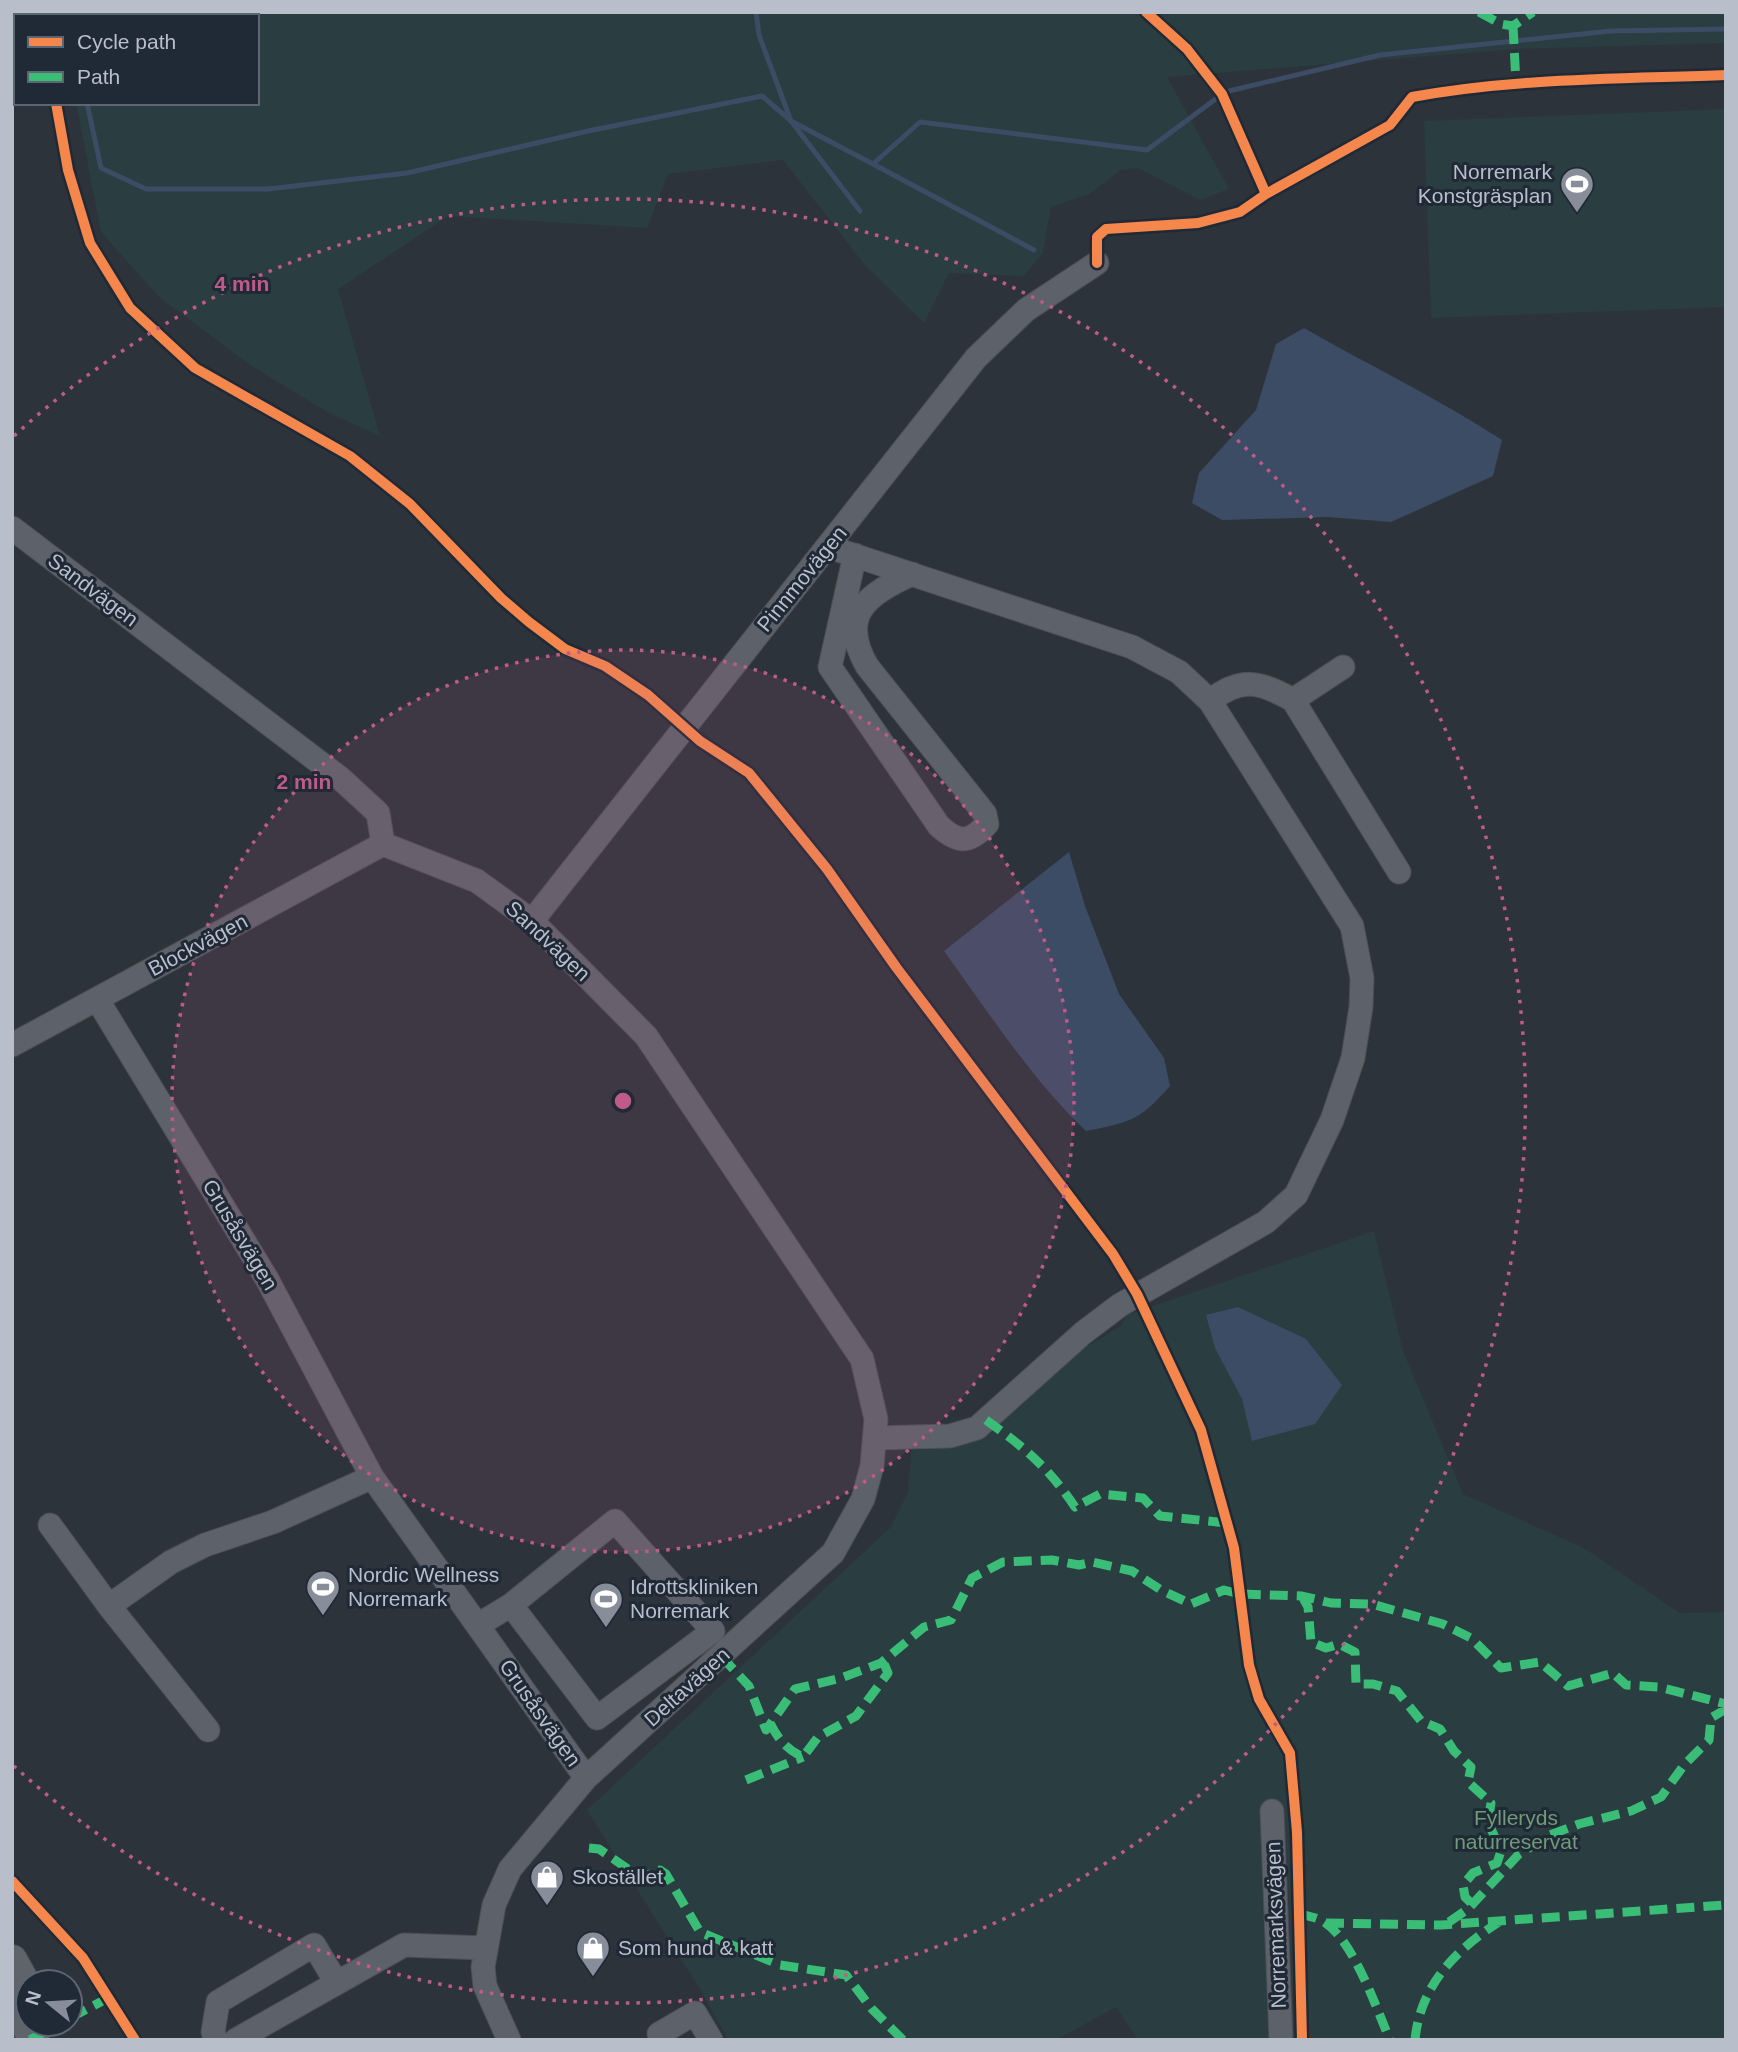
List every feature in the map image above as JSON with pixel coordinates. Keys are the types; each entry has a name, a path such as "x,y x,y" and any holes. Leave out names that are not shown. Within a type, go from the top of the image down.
{"main road":[{"path":"12,1999 34,2040"}],"street":[{"name":"Pinnmovägen","path":"532,921 684,725 829,547 975,358 1026,310 1097,264"},
{"name":"Sandvägen","path":"12,528 340,778 378,813 383,844 477,881 532,921 646,1036 862,1359 876,1419 876,1438"},
{"path":"829,547 1132,647 1179,672 1210,701 1352,926 1362,978 1361,1007 1353,1058 1332,1120 1296,1195 1266,1222 1137,1294 1083,1333 977,1428 950,1436 876,1438"},
{"path":"855,555 830,667 939,826 956,840 966,840 976,836 987,824 985,814 867,666 855,645 856,622 866,600 883,587 912,574"},
{"path":"1293,700 1343,667"},
{"path":"1210,701 1226,688 1242,684 1267,685 1293,700 1399,872"},
{"name":"Blockvägen","path":"12,1045 383,844"},
{"name":"Grusåsvägen","path":"97,999 267,1279 372,1477 586,1778"},
{"name":"Deltavägen","path":"509,2040 485,1986 484,1948 494,1905 510,1869 586,1778 808,1579 833,1553 863,1499 876,1438"},
{"path":"108,1606 139,1583 194,1551 274,1522 372,1477"},
{"path":"478,1625 511,1605 615,1521 713,1630 597,1718 511,1605"},
{"path":"50,1525 108,1606 208,1730"},
{"name":"Norremarksvägen","path":"1272,1811 1281,2040"},
{"path":"216,2040 213,2032 218,2002 314,1945 336,1982"},
{"path":"236,2040 404,1945 484,1948"},
{"path":"659,2034 695,2013 711,2040"}],"green space":[{"path":"1726,12 1726,43 1516,49 1167,77 1229,189 1200,200 1138,168 1121,170 1089,194 1051,207 1043,252 1024,276 949,273 924,323 864,264 783,160 668,174 647,228 448,216 338,289 380,436 329,413 250,365 159,297 101,232 76,105 259,105 259,14 72,14"},
{"name":"Norremark Konstgräsplan","path":"1726,109 1726,307 1431,318 1424,121"},
{"name":"Fylleryds naturreservat","path":"1374,1231 1403,1351 1463,1494 1584,1548 1680,1613 1726,1612 1726,2040 1138,2040 1116,2007 1056,2040 728,2040 700,1989 587,1810 891,1527 908,1492 911,1451 964,1444 1003,1417 1085,1342 1088,1346 1121,1326 1126,1315"}],"water":[{"path":"1304,328 1429,396 1502,440 1493,476 1391,522 1328,517 1222,520 1192,503 1199,473 1256,410 1276,344"},
{"path":"1069,852 1085,906 1119,994 1164,1058 1170,1086 1150,1107 1133,1118 1086,1131 1029,1068 944,951"},
{"path":"1238,1307 1306,1339 1342,1385 1315,1424 1252,1441 1242,1399 1215,1348 1206,1315"}],"waterway":[{"path":"756,12 759,35 791,121 860,211"},
{"path":"87,105 101,168 146,189 268,189 407,173 588,131 762,96 791,121 873,164 920,122 1147,150 1225,92 1380,55 1611,31 1726,29"},
{"path":"873,164 1034,250"}],"marked path":[{"path":"1479,12 1501,24 1513,26 1533,12"},
{"path":"1513,26 1516,83"},
{"path":"986,1420 1035,1459 1075,1507 1100,1494 1143,1498 1160,1516 1227,1523"},
{"path":"721,1656 749,1686 766,1730 795,1689 841,1678 881,1663 924,1627 951,1620 972,1578 1003,1562 1052,1560 1079,1565 1092,1562 1132,1571 1161,1590 1191,1604 1224,1590 1240,1594 1302,1596 1331,1603 1372,1604 1443,1624 1471,1638 1501,1668 1540,1662 1568,1686 1613,1673 1626,1685 1659,1687 1726,1704"},
{"path":"1302,1596 1308,1607 1311,1642 1326,1648 1339,1644 1355,1652 1356,1684 1373,1684 1397,1691 1421,1721 1440,1729 1454,1751 1471,1767 1468,1782 1491,1803 1488,1822 1501,1851 1497,1863 1473,1873 1463,1885 1465,1897 1472,1904"},
{"path":"770,1723 784,1743 803,1757 818,1737 856,1716 888,1673 883,1661"},
{"path":"1449,1922 1468,1909 1519,1854 1550,1835 1579,1824 1631,1811 1661,1797 1684,1765 1709,1740 1711,1718 1726,1709"},
{"path":"746,1780 803,1757"},
{"path":"589,1848 599,1849 641,1878 660,1870 666,1874 700,1932 780,1965 846,1975 872,2009 903,2040"},
{"path":"1326,1923 1441,1925 1726,1905"},
{"path":"1299,1914 1324,1922 1345,1944 1363,1976 1390,2040"},
{"path":"1415,2040 1424,2003 1442,1971 1454,1957 1499,1922"},
{"path":"84,2011 110,1997"},
{"path":"30,2040 34,2038"}],"cycle path":[{"path":"1146,12 1187,49 1222,94 1266,194 1390,125 1412,97 1529,83 1726,75"},
{"path":"56,105 68,170 90,243 130,308 195,368 350,456 410,504 501,598 529,622 565,649 605,666 648,695 700,741 749,773 827,869 896,967 1113,1254 1137,1294 1201,1430 1234,1548 1249,1665 1259,1699 1290,1753 1297,1832 1302,2040"},
{"path":"1097,263 1097,237 1106,229 1198,223 1240,212 1266,194"},
{"path":"12,1881 83,1958 135,2040"}],"place":[{"name":"Norremark Konstgräsplan","path":"1577,214"},
{"name":"Nordic Wellness Norremark","path":"323,1617"},
{"name":"Idrottskliniken Norremark","path":"606,1629"},
{"name":"Skostället","path":"547,1907"},
{"name":"Som hund & katt","path":"593,1978"}]}
